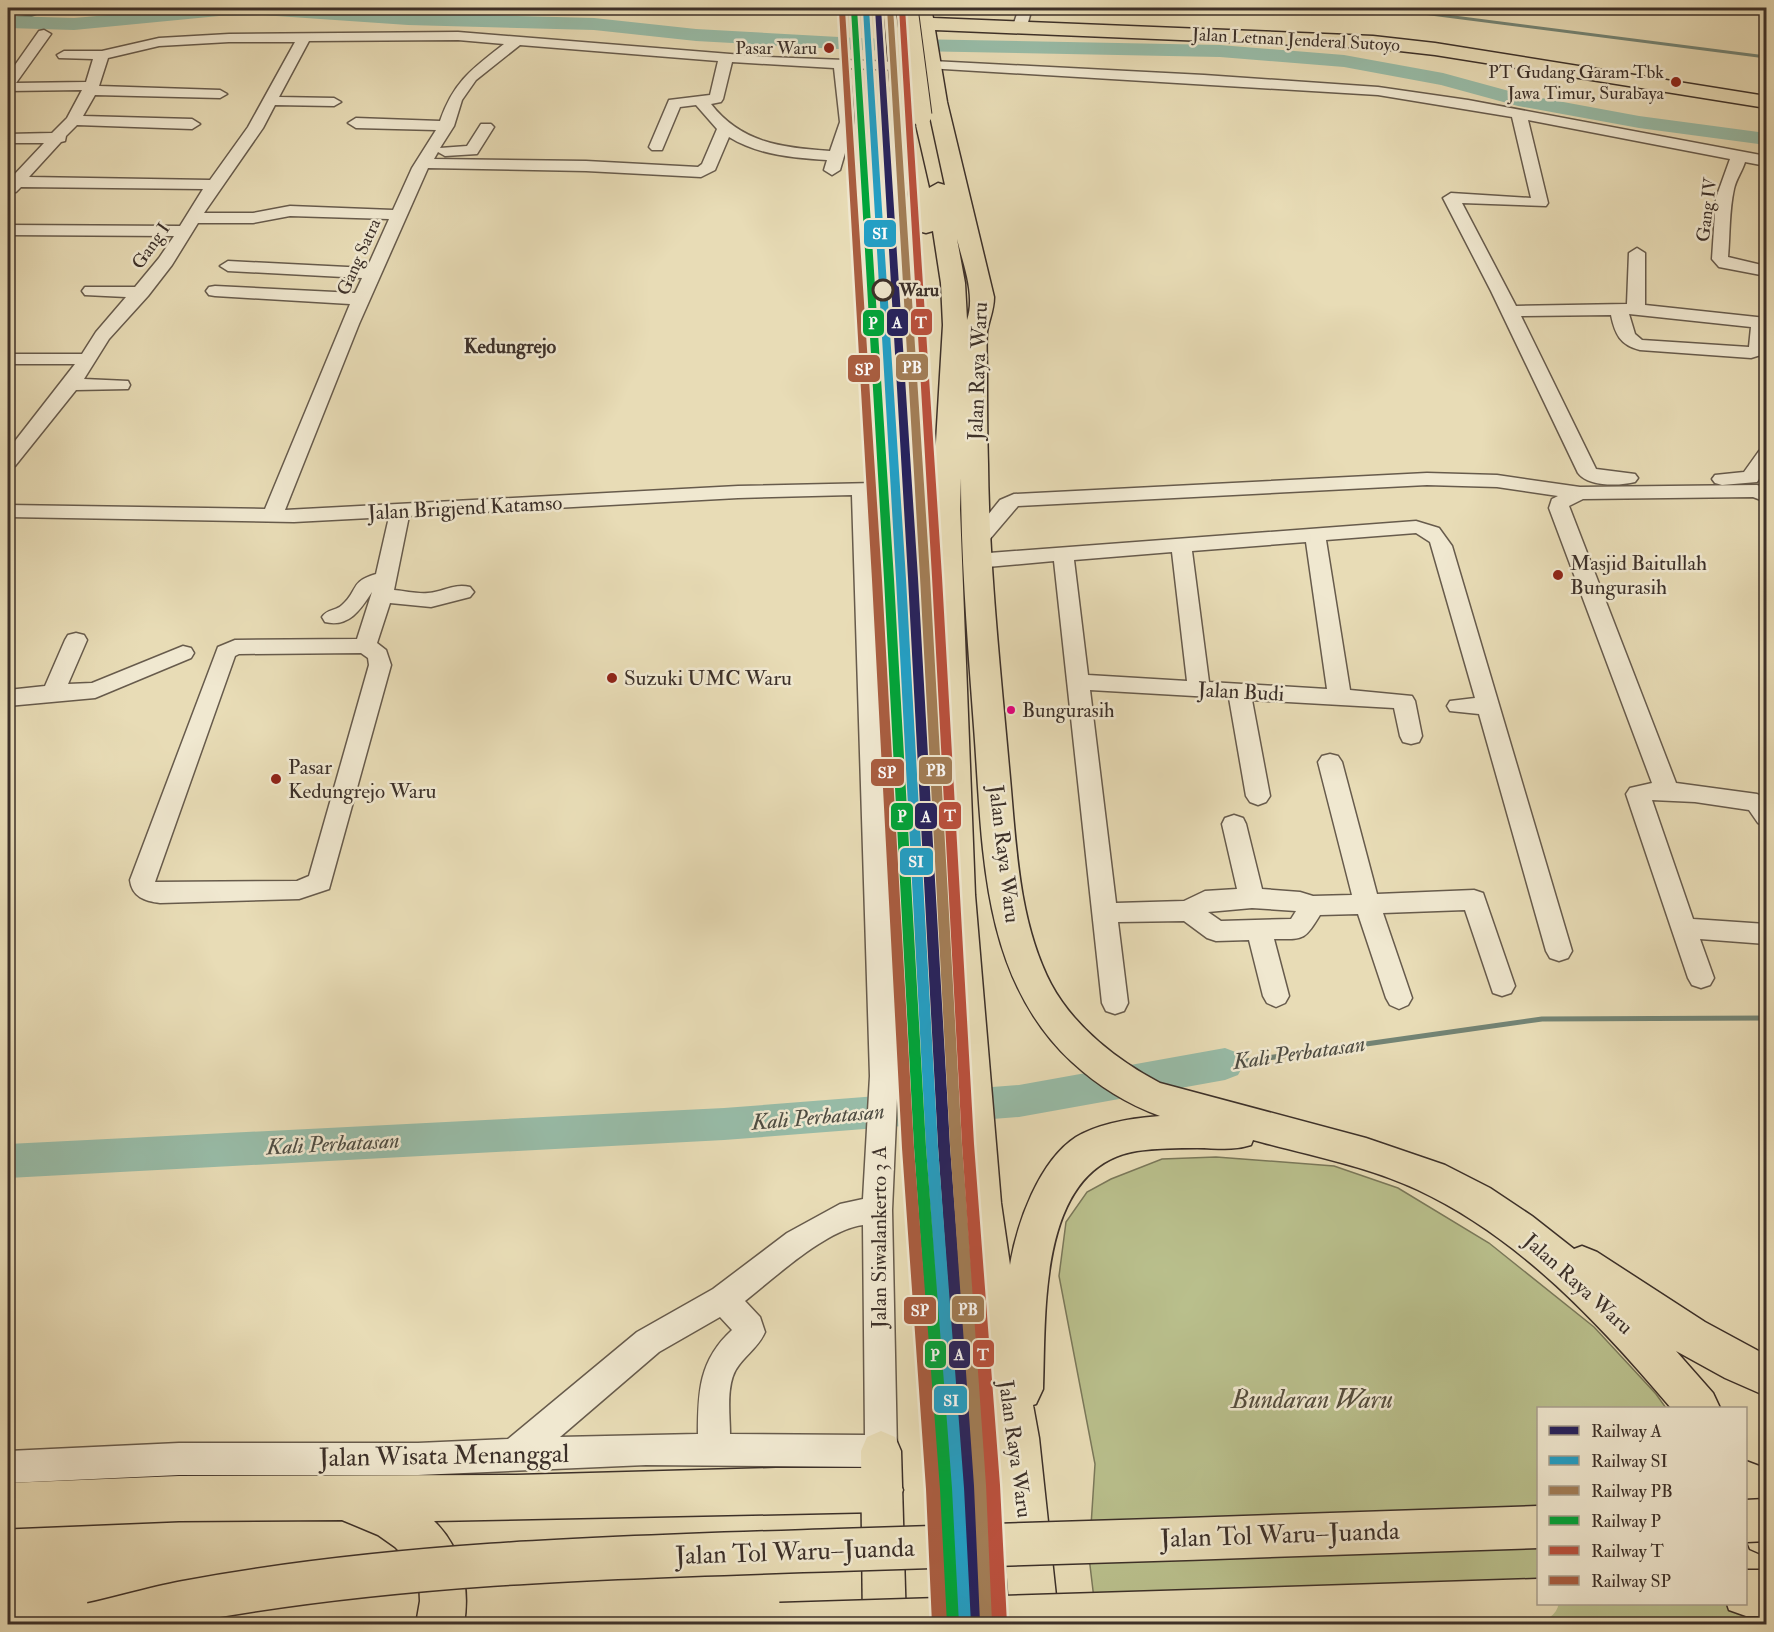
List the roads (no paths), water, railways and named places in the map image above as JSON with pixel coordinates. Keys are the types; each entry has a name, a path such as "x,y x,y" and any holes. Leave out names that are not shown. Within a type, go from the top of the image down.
{"highway":[{"path":"907,8 921,115 943,213 954,239 965,328"},
{"name":"Jalan Letnan Jenderal Sutoyo","path":"977,24 1023,17 1373,42 1435,49 1767,102"},
{"path":"926,33 944,18 977,24"},
{"path":"895,36 913,29 926,33 977,24"},
{"name":"Jalan Raya Waru","path":"926,33 937,102 982,297 982,311 965,328 947,471 946,509 958,895 981,1203 997,1325 1017,1438 1035,1624"},
{"name":"Jalan Raya Waru","path":"895,36 905,127 942,301 965,328 976,551 1001,861 1011,926 1033,984 1065,1032 1097,1061 1138,1090 1385,1160 1433,1177 1538,1242 1630,1329 1697,1407"},
{"path":"1017,1438 1031,1248 1045,1208 1072,1164 1094,1147 1121,1138 1157,1132 1255,1134 1323,1144"},
{"path":"1538,1242 1605,1278 1666,1321 1734,1361 1767,1376"},
{"path":"8,1506 68,1501 331,1496 465,1498 792,1490 880,1470"},
{"path":"1747,1486 1767,1533"},
{"path":"331,1496 360,1504 393,1518 417,1535 430,1548 442,1573 445,1605 440,1624"},
{"path":"1747,1521 1767,1520"},
{"name":"Jalan Tol Waru–Juanda","path":"92,1624 181,1602 291,1584 481,1565 768,1552 1537,1527"},
{"path":"1747,1593 1767,1593"},
{"path":"780,1624 1537,1600"}],"main road":[{"name":"Jalan Siwalankerto 3 A","path":"880,1470 885,1624"}],"street":[{"path":"230,38 238,21"},
{"path":"121,51 123,32"},
{"path":"926,33 1093,74 1419,95 1767,160"},
{"path":"8,85 44,34"},
{"path":"64,55 102,55 159,42 230,38 458,36 841,64 895,36"},
{"name":"Gang I","path":"8,462 71,384 119,315 142,292 166,261 214,185 255,128 304,38"},
{"name":"Gang Satra","path":"272,516 373,273 427,157 446,126 454,100 464,86 518,40"},
{"path":"10,186 60,138 73,120 90,88 102,55"},
{"path":"1089,56 1093,74"},
{"path":"657,147 674,103 716,99 726,57"},
{"path":"700,100 712,119 755,146 834,163 847,122 841,64"},
{"path":"8,85 220,94"},
{"path":"270,101 334,102"},
{"path":"1519,114 1540,203 1450,198 1510,311 1589,475 1664,486 1757,491 1767,496"},
{"path":"73,120 192,124"},
{"path":"356,123 446,126"},
{"path":"427,157 471,151 486,127"},
{"path":"427,157 703,172 709,167 724,128"},
{"path":"8,138 60,138"},
{"name":"Gang IV","path":"1738,156 1735,170 1731,172 1726,187 1720,259 1725,263 1767,270"},
{"path":"10,186 98,182 214,185"},
{"path":"8,230 189,224 253,218 290,211 399,215"},
{"path":"1510,311 1628,310 1763,323 1758,350 1754,352 1640,345 1629,342 1626,337 1628,310 1637,253"},
{"path":"228,266 373,273"},
{"path":"91,291 142,292"},
{"path":"215,291 362,299"},
{"path":"8,359 87,359"},
{"path":"71,384 121,385"},
{"path":"976,551 1007,504 1014,501 1427,479 1497,481 1580,494 1750,478 1767,455"},
{"path":"922,488 936,483 947,471"},
{"path":"922,488 937,497 946,509"},
{"name":"Jalan Brigjend Katamso","path":"8,511 272,516 400,512 716,494 922,488"},
{"name":"Jalan Siwalankerto 3 A","path":"862,490 884,1076 877,1210 880,1470"},
{"path":"1580,494 1559,503 1559,508 1667,791"},
{"path":"365,646 383,588 400,512"},
{"path":"976,551 1063,554 1416,527 1435,533 1442,546 1559,951"},
{"path":"1315,534 1340,698"},
{"path":"1182,550 1199,689"},
{"path":"1063,554 1115,1003"},
{"path":"333,617 349,611 367,584 431,600 450,593 463,592"},
{"path":"53,692 76,640"},
{"path":"365,646 375,651 381,659 380,665 320,882 299,890 264,891 160,893 151,892 143,886 142,880 149,858 226,652 235,647 365,646"},
{"path":"8,698 53,692 95,690 183,653"},
{"name":"Jalan Budi","path":"1078,682 1404,701 1411,736"},
{"path":"1239,692 1258,796"},
{"path":"1458,706 1489,706"},
{"path":"1330,762 1367,903 1399,998"},
{"path":"1701,978 1638,797 1644,791 1667,791 1757,803 1767,817"},
{"path":"1234,824 1252,898"},
{"path":"1105,913 1189,911 1205,901 1252,898 1300,902 1313,906 1474,900 1502,986"},
{"path":"1189,911 1216,931 1298,929 1313,906"},
{"path":"1683,928 1767,934"},
{"path":"1259,930 1276,996"},
{"path":"513,1456 648,1342 724,1299 797,1242 826,1225 850,1213 877,1210"},
{"path":"714,1450 719,1372 725,1359 750,1332 724,1299"},
{"name":"Jalan Wisata Menanggal","path":"8,1467 179,1459 418,1459 646,1449 802,1448 880,1470"}],"waterway":[{"path":"8,19 30,16 51,8"},
{"path":"1384,8 1766,57"},
{"path":"8,22 74,24 219,10 262,9 408,19 594,24 696,35 857,44 1220,51 1344,61 1443,79 1518,100 1639,122 1766,139"},
{"name":"Kali Perbatasan","path":"1225,1064 1542,1019 1766,1018"},
{"name":"Kali Perbatasan","path":"8,1161 724,1124 1019,1101 1225,1064"}],"rail line":[{"name":"A","path":"878,8 913,578 944,1146 969,1487 976,1624"},
{"name":"PB","path":"890,8 925,577 956,1145 981,1486 988,1623"},
{"name":"T","path":"902,8 937,577 968,1144 993,1485 1000,1623"},
{"name":"P","path":"854,9 889,579 920,1147 945,1488 952,1624"},
{"name":"SI","path":"866,9 901,579 932,1147 957,1488 964,1624"},
{"name":"SP","path":"842,10 877,580 908,1148 933,1489 940,1624"}],"place":[{"name":"Pasar Waru","path":"829,48"},
{"name":"PT Gudang Garam Tbk Jawa Timur, Surabaya","path":"1676,82"},
{"name":"Waru","path":"883,290"},
{"name":"Masjid Baitullah Bungurasih","path":"1558,575"},
{"name":"Suzuki UMC Waru","path":"612,678"},
{"name":"Bungurasih","path":"1011,710"},
{"name":"Pasar Kedungrejo Waru","path":"276,779"}],"district":[{"name":"Kedungrejo","path":"510,346"}],"park label":[{"name":"Bundaran Waru","path":"1312,1400"}]}
